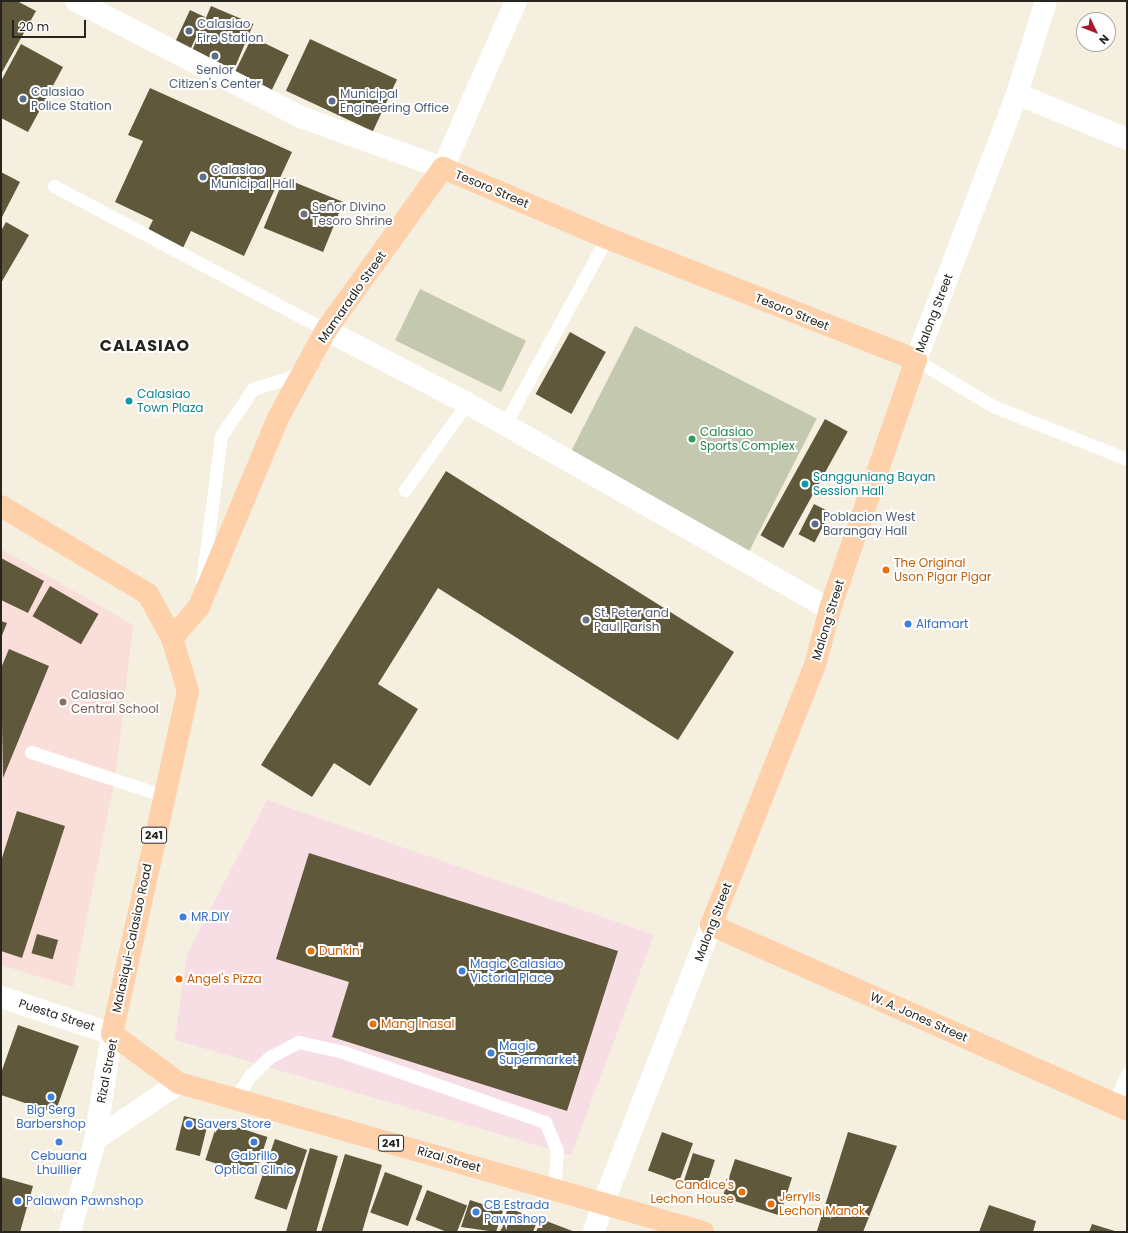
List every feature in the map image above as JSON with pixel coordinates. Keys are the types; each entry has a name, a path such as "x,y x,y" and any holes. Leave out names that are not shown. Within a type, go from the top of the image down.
{"main road":[{"name":"Tesoro Street","path":"443,168 606,238 916,360"},
{"name":"Mamaradlo Street","path":"172,638 199,607 278,418 326,330 443,168"},
{"name":"Malong Street","path":"711,925 815,665 830,609 916,360"},
{"name":"Malasiqui-Calasiao Road","path":"1,506 148,594 172,638 188,691 162,795 112,1034"},
{"name":"W. A. Jones Street","path":"711,925 1121,1106"},
{"name":"Rizal Street","path":"112,1034 180,1083 603,1204"},
{"name":"241","path":"603,1204 703,1232"}],"street":[{"name":"Tesoro Street","path":"76,1 301,117 443,168"},
{"name":"Mamaradlo Street","path":"443,168 516,1"},
{"name":"Malong Street","path":"916,360 1017,94 1046,1"},
{"path":"1017,94 1127,139"},
{"path":"326,330 467,403 830,609"},
{"name":"Malong Street","path":"594,1232 603,1204 711,925"},
{"name":"Puesta Street","path":"1,997 112,1034"},
{"name":"Rizal Street","path":"70,1232 95,1140 112,1034"},
{"path":"95,1140 180,1083"}],"lane":[{"path":"54,186 326,330"},
{"path":"504,424 606,238"},
{"path":"916,360 993,406 1127,459"},
{"path":"199,607 221,436 253,389 303,373"},
{"path":"405,490 467,403"},
{"path":"31,752 162,795"},
{"path":"235,1099 250,1076 270,1057 298,1042 342,1052 545,1122 557,1150 554,1189"},
{"path":"1121,1106 1127,1074"}],"shaded area":[{"name":"Calasiao Central School","path":"1,549 133,625 115,779 73,987 1,965"},
{"path":"267,800 654,935 571,1155 175,1040 187,955"}],"green space":[{"path":"420,289 526,341 501,392 395,340"},
{"name":"Calasiao Sports Complex","path":"635,326 817,419 749,551 567,459"}],"building":[{"path":"1,1 17,1 36,11 1,74"},
{"path":"211,6 253,24 234,70 191,52"},
{"name":"Calasiao Fire Station","path":"190,10 205,17 189,52 174,44"},
{"path":"252,37 289,55 269,95 232,77"},
{"path":"310,39 397,80 373,131 286,91"},
{"name":"Calasiao Police Station","path":"21,44 63,67 28,132 1,118 1,81"},
{"name":"Calasiao Municipal Hall","path":"150,88 292,152 244,256 191,231 183,248 147,232 153,220 115,202 143,141 128,135"},
{"path":"1,172 20,182 1,219"},
{"name":"Señor Divino Tesoro Shrine","path":"284,178 343,202 323,252 264,228"},
{"path":"6,222 29,235 1,283 1,231"},
{"path":"570,332 606,352 571,414 536,394"},
{"name":"Sangguniang Bayan Session Hall","path":"825,419 848,432 783,548 761,535"},
{"name":"St. Peter and Paul Parish","path":"446,471 734,652 678,740 438,588 378,684 418,709 370,786 334,763 312,797 261,765"},
{"name":"Poblacion West Barangay Hall","path":"814,504 830,512 815,542 799,534"},
{"path":"1,558 44,581 28,613 1,600"},
{"path":"50,586 98,614 81,644 32,616"},
{"path":"1,621 7,623 1,638"},
{"path":"9,649 49,666 3,778 1,668"},
{"path":"17,811 65,826 22,958 1,951 1,861"},
{"name":"Magic Calasiao Victoria Place","path":"309,853 618,951 567,1111 332,1037 349,982 276,959"},
{"path":"37,934 58,940 53,959 31,953"},
{"path":"18,1025 79,1046 55,1113 1,1095 1,1073"},
{"path":"184,1116 208,1122 200,1156 176,1150"},
{"path":"218,1121 267,1137 255,1176 205,1160"},
{"path":"662,1132 693,1143 679,1182 648,1171"},
{"path":"848,1132 897,1146 863,1232 817,1231"},
{"path":"275,1139 307,1150 287,1210 254,1199"},
{"path":"310,1148 338,1156 316,1232 286,1232"},
{"path":"693,1153 715,1160 706,1189 684,1182"},
{"path":"345,1154 382,1165 362,1232 321,1232"},
{"path":"735,1159 792,1178 780,1216 723,1197"},
{"path":"385,1172 423,1186 408,1226 370,1212"},
{"path":"1,1177 33,1186 20,1232 1,1232"},
{"path":"427,1190 467,1205 457,1232 447,1232 416,1220"},
{"path":"470,1200 503,1211 496,1232 461,1227"},
{"path":"989,1205 1036,1221 1033,1232 979,1232"},
{"path":"508,1208 538,1219 533,1232 500,1232"},
{"path":"541,1219 575,1232 536,1232"},
{"path":"1092,1224 1118,1232 1089,1232"}],"place":[{"name":"Calasiao Fire Station","path":"189,31"},
{"name":"Senior Citizen's Center","path":"215,56"},
{"name":"Calasiao Police Station","path":"23,99"},
{"name":"Municipal Engineering Office","path":"332,101"},
{"name":"Calasiao Municipal Hall","path":"203,177"},
{"name":"Señor Divino Tesoro Shrine","path":"304,214"},
{"name":"Calasiao Town Plaza","path":"129,401"},
{"name":"Calasiao Sports Complex","path":"692,439"},
{"name":"Sangguniang Bayan Session Hall","path":"805,484"},
{"name":"Poblacion West Barangay Hall","path":"815,524"},
{"name":"The Original Uson Pigar Pigar","path":"886,570"},
{"name":"St. Peter and Paul Parish","path":"586,620"},
{"name":"Alfamart","path":"908,624"},
{"name":"Calasiao Central School","path":"63,702"},
{"name":"MR.DIY","path":"183,917"},
{"name":"Dunkin'","path":"311,951"},
{"name":"Magic Calasiao Victoria Place","path":"462,971"},
{"name":"Angel's Pizza","path":"179,979"},
{"name":"Mang Inasal","path":"373,1024"},
{"name":"Magic Supermarket","path":"491,1053"},
{"name":"Big Serg Barbershop","path":"51,1097"},
{"name":"Savers Store","path":"189,1124"},
{"name":"Cebuana Lhuillier","path":"59,1142"},
{"name":"Gabrillo Optical Clinic","path":"254,1142"},
{"name":"Candice's Lechon House","path":"742,1192"},
{"name":"Palawan Pawnshop","path":"18,1201"},
{"name":"Jerrylis Lechon Manok","path":"771,1204"},
{"name":"CB Estrada Pawnshop","path":"476,1212"}],"district":[{"name":"CALASIAO","path":"145,346"}]}
